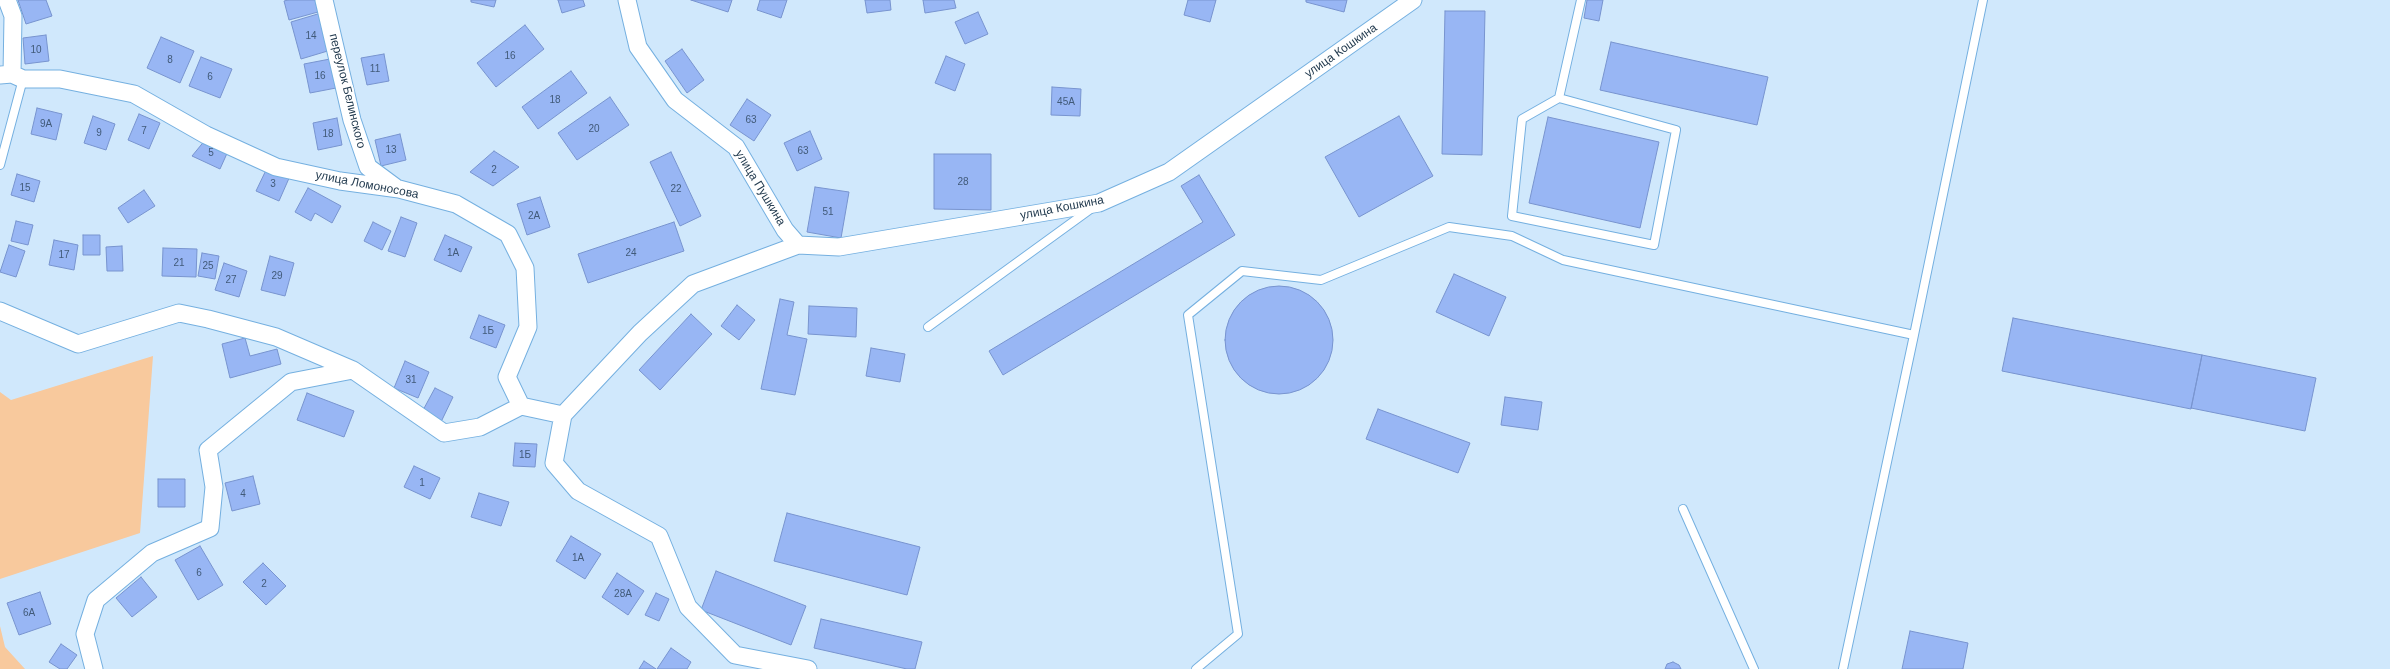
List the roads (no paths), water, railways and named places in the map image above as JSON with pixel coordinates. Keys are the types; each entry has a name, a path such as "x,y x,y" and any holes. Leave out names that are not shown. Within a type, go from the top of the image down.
{"street":[{"path":"6,0 13,16 12,76"},
{"name":"переулок Белинского","path":"324,0 352,120 368,167 399,189"},
{"name":"улица Пушкина","path":"627,0 638,47 675,100 736,147 786,230 798,245"},
{"name":"улица Кошкина","path":"798,245 838,247 1099,203 1169,172 1413,0"},
{"name":"улица Ломоносова","path":"12,76 60,79 134,94 206,135 276,167 340,180 399,189 456,204 508,234 525,268 528,327 507,378 522,406"},
{"path":"798,245 693,284 640,333 563,415 554,463 578,491 659,536 688,607 735,656 808,669"},
{"path":"0,311 78,344 179,313 276,337 353,370 444,433 480,428 522,406 563,415"},
{"path":"94,669 85,634 96,600 152,552 210,528 214,487 208,450 291,382 353,370"}],"lane":[{"path":"1559,98 1676,130 1654,245 1512,216 1522,119 1559,98 1582,0"},
{"path":"1843,669 1983,0"},
{"path":"0,165 12,76"},
{"path":"928,327 1099,203"},
{"path":"1196,669 1238,634 1188,315 1242,271 1321,280 1449,227 1512,236 1563,260 1914,335"},
{"path":"1683,509 1754,669"}]}
